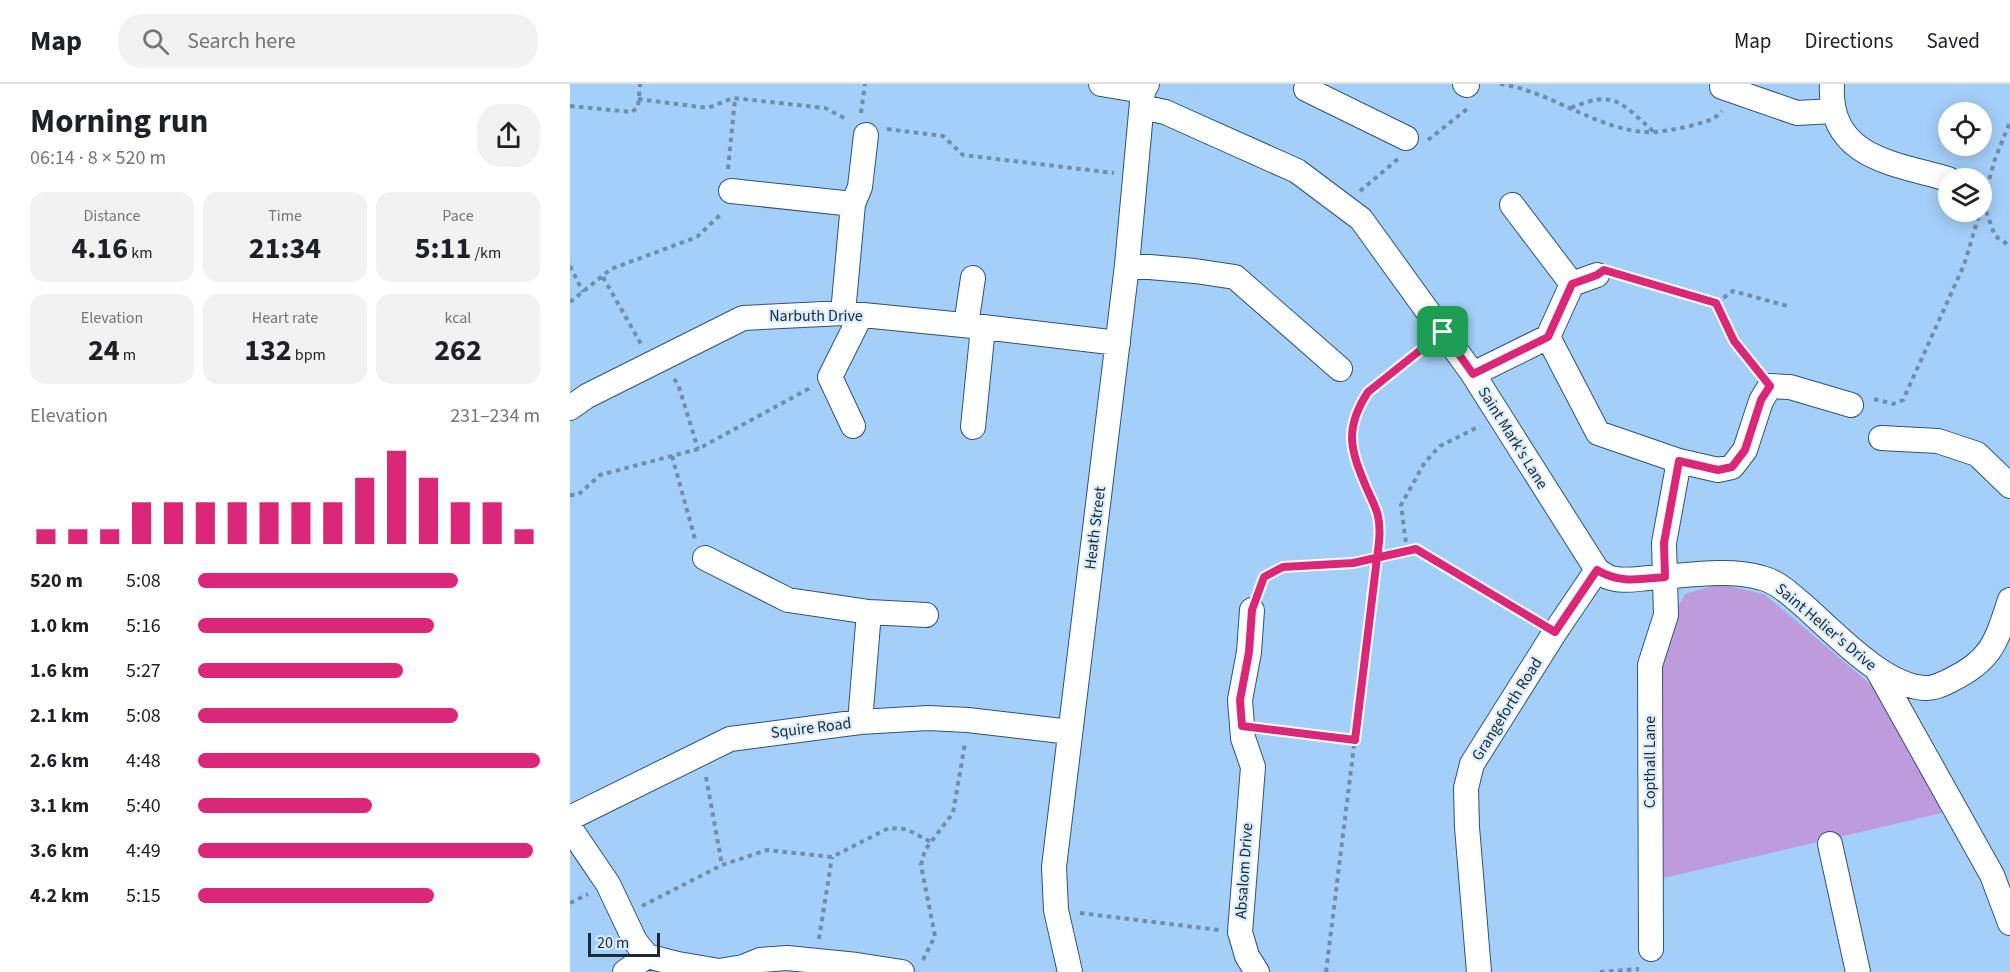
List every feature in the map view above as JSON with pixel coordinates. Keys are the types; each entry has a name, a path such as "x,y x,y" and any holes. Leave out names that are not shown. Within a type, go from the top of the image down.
{"street":[{"name":"Saint Mark's Lane","path":"1101,84 1144,94 1165,112 1297,171 1361,219 1473,374 1597,570"},
{"path":"1309,84 1306,89 1406,138"},
{"path":"1832,84 1833,111 1845,135 1857,148 1874,157 1938,176"},
{"path":"1730,89 1797,112 1833,111"},
{"name":"Heath Street","path":"1070,972 1056,910 1054,867 1118,343 1144,94"},
{"path":"853,426 830,377 852,314 853,204 860,187 864,125"},
{"path":"731,191 853,204"},
{"path":"1512,205 1572,284"},
{"path":"1127,265 1235,277 1340,369"},
{"path":"1473,374 1548,337 1572,284 1597,275"},
{"path":"972,427 975,326 973,279"},
{"name":"Narbuth Drive","path":"570,408 587,396 743,318 852,314 1118,343"},
{"path":"1548,337 1598,433 1679,461 1718,470 1732,467 1745,450 1761,400 1770,386 1790,387 1851,405"},
{"path":"1881,438 1938,441 1977,454 2010,486"},
{"name":"Copthall Lane","path":"1650,959 1650,665 1666,615 1664,543 1679,461"},
{"path":"705,558 788,600 870,612 926,615"},
{"path":"1597,570 1609,577 1626,580 1665,577"},
{"name":"Grangeforth Road","path":"1479,972 1467,827 1466,788 1472,764 1597,570"},
{"name":"Saint Helier's Drive","path":"1665,577 1739,574 1775,583 1878,671 1902,684 1926,689 1956,678 1988,654 1997,641 2010,600"},
{"path":"1242,726 1240,700 1249,652 1252,610"},
{"path":"860,722 870,612"},
{"path":"1878,671 1992,875 2010,923"},
{"name":"Squire Road","path":"570,818 730,739 860,722 928,718 968,720 1070,732"},
{"name":"Absalom Drive","path":"1242,726 1253,767 1240,932 1247,956 1257,972"},
{"path":"570,828 608,884 635,941 647,956 719,971 743,967 760,960 787,958 912,968"},
{"path":"1830,844 1858,972"},
{"path":"625,972 647,956"}],"path":[{"path":"570,106 632,112 638,106 640,84"},
{"path":"864,125 865,84"},
{"path":"1500,84 1623,129 1646,132 1674,130 1714,120 1730,89"},
{"path":"570,302 611,269 697,237 720,216 731,191 727,175 735,98"},
{"path":"1570,109 1589,100 1612,99 1621,102 1654,132"},
{"path":"1992,168 2010,122"},
{"path":"1851,405 1866,397 1893,404 1903,400 1964,265 1977,222"},
{"path":"1989,222 1995,236 2010,246"},
{"path":"570,266 583,292"},
{"path":"1597,275 1604,270 1716,303 1734,341 1770,386"},
{"path":"603,276 655,362 678,384 698,449"},
{"path":"1716,303 1732,291 1791,307"},
{"path":"1326,972 1380,535 1378,515 1357,464 1350,437 1359,405 1368,392 1443,332"},
{"path":"570,495 578,495 600,475 698,449 830,377"},
{"path":"1407,551 1401,505 1425,462 1440,446 1499,416"},
{"path":"672,456 698,548 705,558"},
{"path":"1252,610 1264,577 1283,567 1353,563 1416,549 1555,632"},
{"path":"912,968 935,936 921,865 925,850 953,813 968,720"},
{"path":"1242,726 1355,740"},
{"path":"701,753 722,865"},
{"path":"624,916 722,865 767,850 832,857 889,828 906,830 931,842"},
{"path":"816,961 832,857"},
{"path":"1056,910 1240,932"},
{"path":"1600,972 1650,959"}],"shaded area":[{"path":"1719,584 1764,594 1875,688 1950,811 1664,878 1661,666 1673,616 1685,594"}],"route":[{"path":"1443,332 1368,392 1359,405 1350,437 1357,464 1378,515 1380,535 1377,558 1355,740 1242,726 1240,700 1249,652 1252,610 1264,577 1283,567 1353,563 1377,558 1416,549 1555,632 1597,570 1609,577 1626,580 1665,577 1664,543 1679,461 1718,470 1732,467 1745,450 1761,400 1770,386 1734,341 1716,303 1604,270 1572,284 1548,337 1473,374 1443,332"}]}
